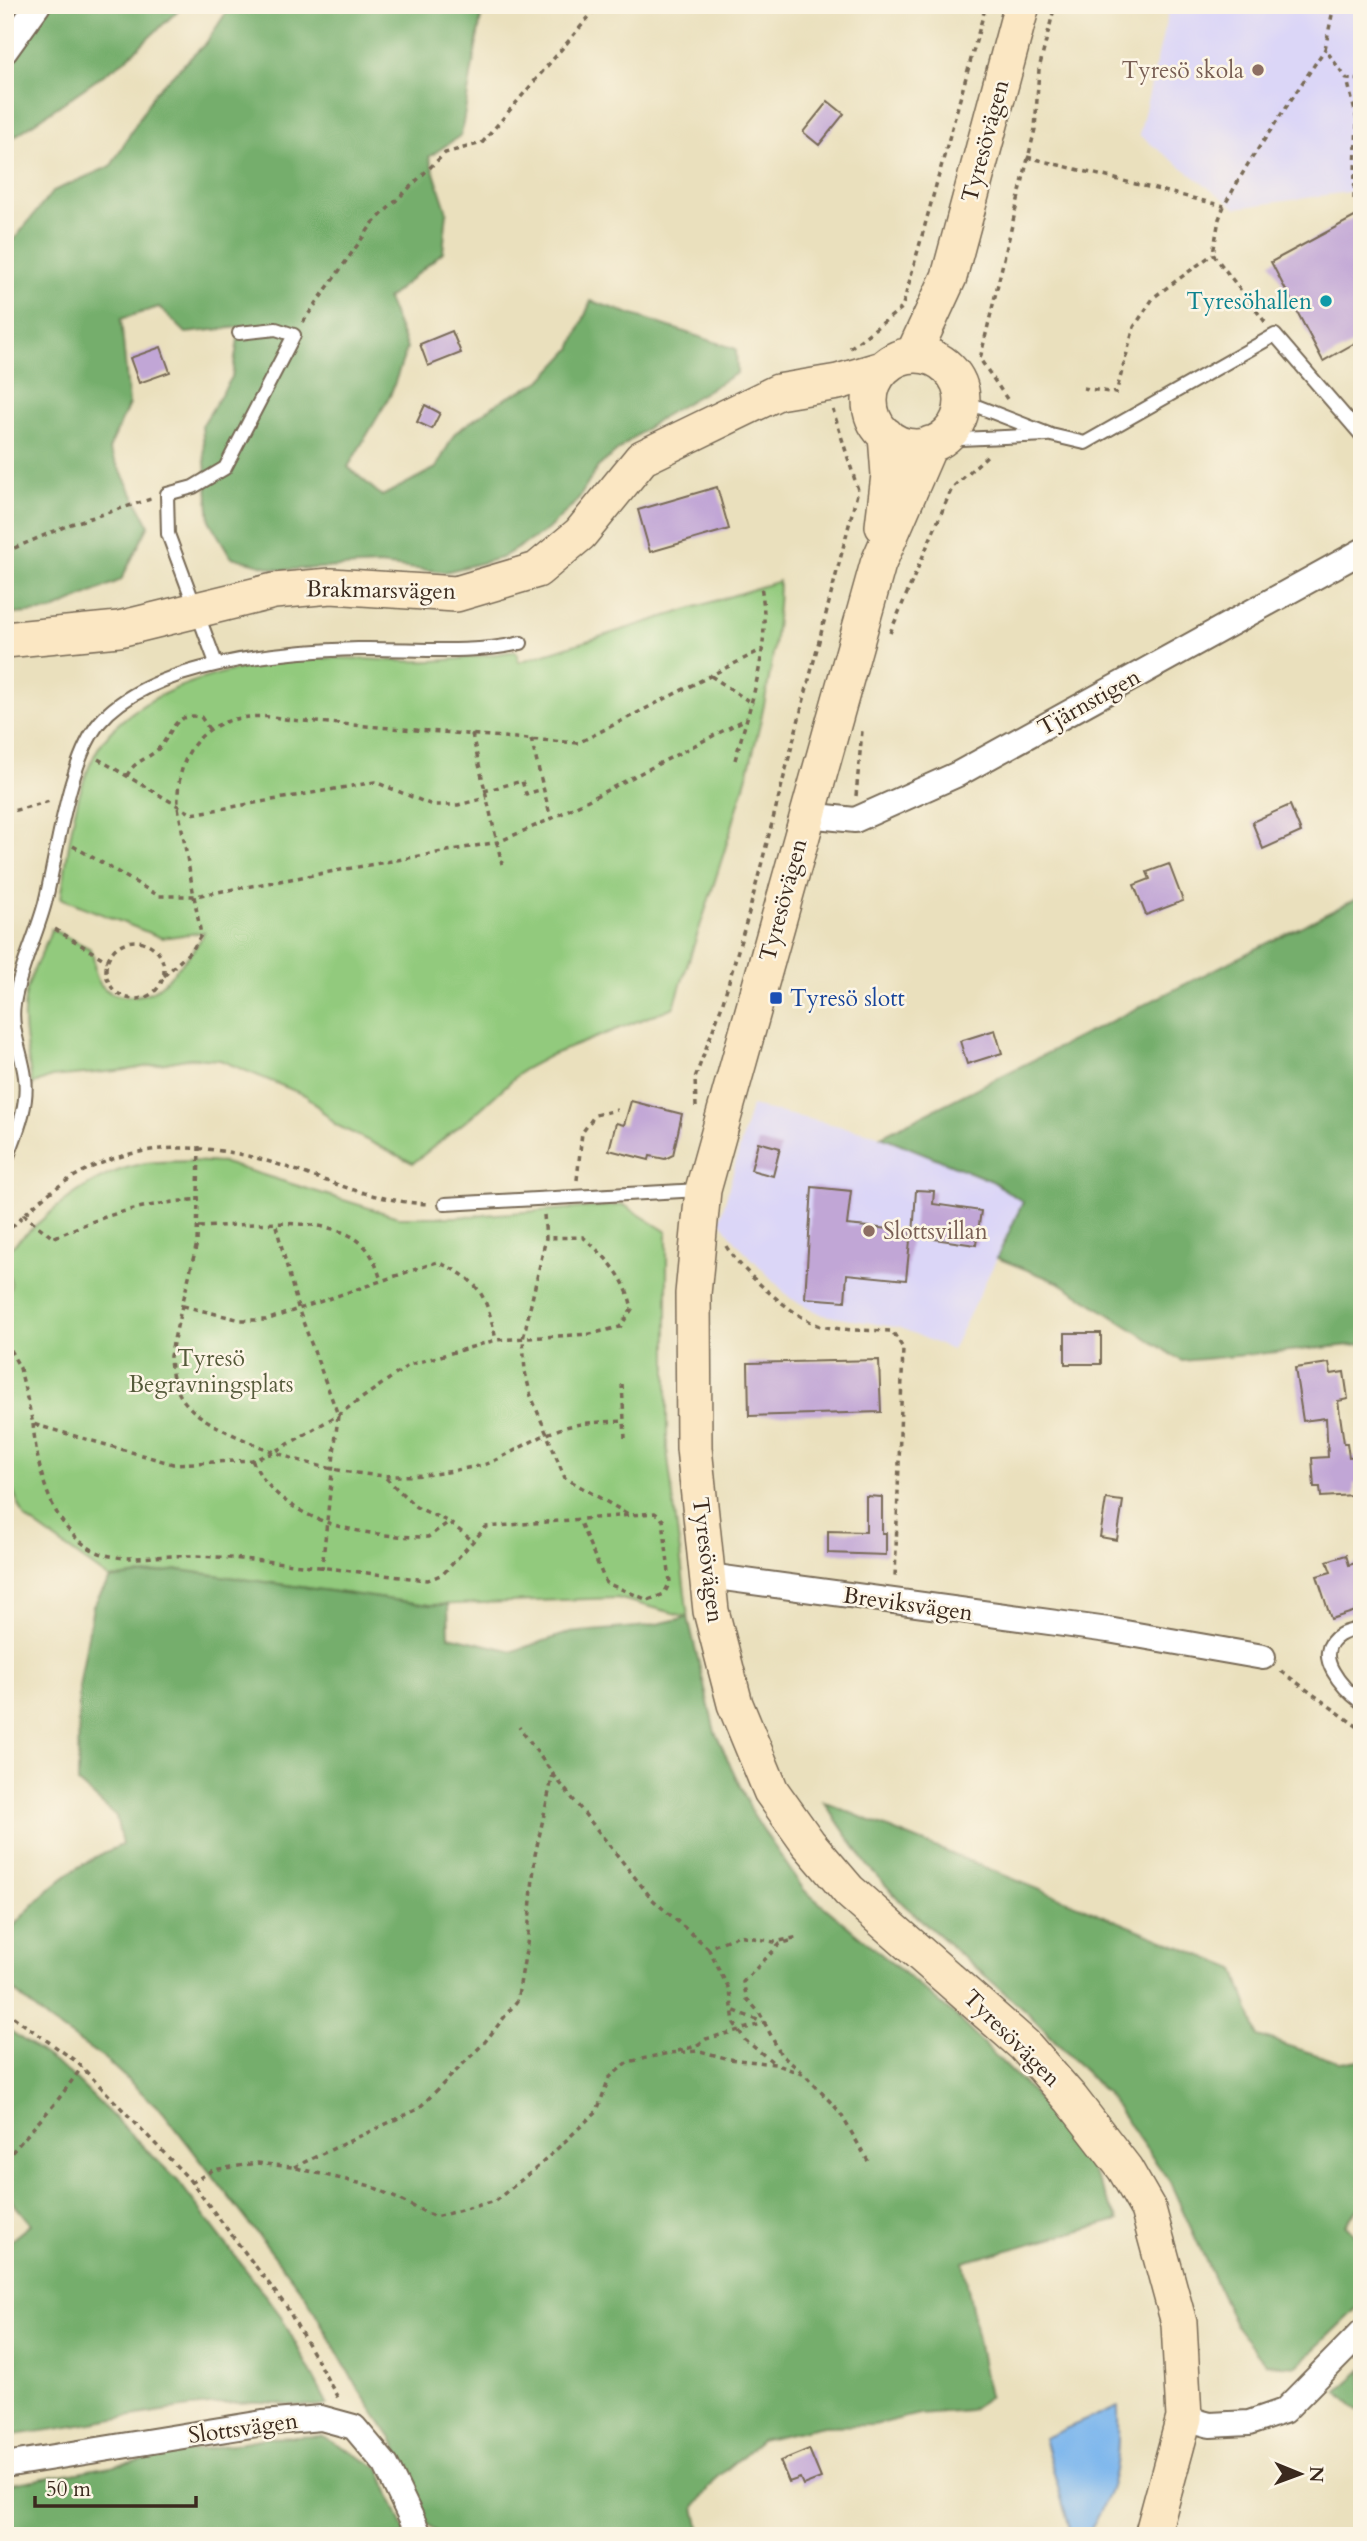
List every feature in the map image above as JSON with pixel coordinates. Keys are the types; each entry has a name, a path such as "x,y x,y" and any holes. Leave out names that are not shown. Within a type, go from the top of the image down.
{"main road":[{"name":"Tyresövägen","path":"1022,5 949,278 948,368 960,389 961,400 954,427 934,442 878,564 701,1206 693,1294 694,1448 712,1611 735,1704 771,1791 808,1843 849,1891 1024,2045 1071,2099 1125,2169 1148,2209 1179,2323 1184,2418"},
{"name":"Tyresövägen","path":"878,564 889,475 881,428 870,393 897,362 949,278"},
{"path":"897,362 928,356 948,368"},
{"name":"Brakmarsvägen","path":"5,640 119,629 274,591 331,586 456,594 537,570 580,534 642,458 778,392 836,392 897,362"},
{"name":"Brakmarsvägen","path":"836,392 881,428"},
{"path":"881,428 903,444 934,442"},
{"path":"1153,2536 1184,2418"}],"street":[{"path":"5,51 38,5"},
{"name":"Tjärnstigen","path":"855,820 958,774 1362,551"},
{"path":"807,814 855,820"},
{"name":"Breviksvägen","path":"709,1576 1108,1630 1263,1657"},
{"path":"1184,2418 1210,2425 1249,2423 1284,2411 1362,2332"},
{"name":"Slottsvägen","path":"5,2465 263,2423 321,2418 354,2427"},
{"path":"354,2427 386,2465 420,2536"}],"lane":[{"path":"216,663 194,610 168,534 167,494 192,487 225,468 294,335 276,329 239,333"},
{"path":"961,400 1051,435 1085,443 1275,335 1362,436"},
{"path":"934,442 1051,435"},
{"path":"5,1164 26,1101 25,1078 14,1027 14,1004 40,920 69,796 85,751 99,723 136,695 216,663 275,654 360,649 454,652 522,643"},
{"path":"445,1204 577,1197 701,1206"},
{"path":"1362,1628 1340,1635 1331,1643 1328,1661 1336,1679 1362,1703"}],"path":[{"path":"294,335 373,223 444,153 482,143 564,43 599,5"},
{"path":"696,1120 695,1078 722,1005 744,929 858,490 832,415 843,354 902,308 986,5"},
{"path":"1002,417 1008,397 980,359 1035,129 1040,69 1055,5"},
{"path":"1083,388 1116,393 1134,327 1154,296 1213,254 1224,206 1248,164 1325,49 1334,5"},
{"path":"1325,49 1347,79 1357,120 1354,199"},
{"path":"1347,79 1362,80"},
{"path":"1027,157 1224,206"},
{"path":"1213,254 1275,335"},
{"path":"887,641 952,488 990,455 995,439"},
{"path":"5,552 71,524 167,494"},
{"path":"735,760 753,704 764,649 766,615 761,586"},
{"path":"164,976 164,966 155,948 138,940 119,945 107,961 107,980 119,995 137,1000 155,992 164,976 193,949 201,935 178,807 177,786 184,762 198,738 218,723 264,715 291,720 578,743 764,649"},
{"path":"710,676 753,704"},
{"path":"127,776 131,768 160,747 173,724 181,718 201,716 209,730"},
{"path":"59,838 159,896 195,896 496,843 551,819 746,719"},
{"path":"855,820 863,723"},
{"path":"472,734 502,864"},
{"path":"531,739 551,819"},
{"path":"85,751 192,814 375,782 432,805 458,805 486,798"},
{"path":"484,791 522,781 526,794 543,789"},
{"path":"5,813 69,796"},
{"path":"40,920 107,961"},
{"path":"577,1197 576,1164 582,1132 596,1115 617,1110"},
{"path":"199,1146 199,1227 170,1356 171,1373 189,1409 205,1421 273,1453 334,1471 386,1477 432,1475 487,1464 547,1434 580,1424 624,1421"},
{"path":"5,1235 23,1214 83,1170 140,1149 199,1146 278,1164 400,1202 445,1204"},
{"path":"23,1214 53,1238 103,1215 130,1208 200,1199"},
{"path":"543,1199 545,1238 523,1339 525,1372 531,1396 565,1478 629,1515"},
{"path":"701,1206 733,1258 787,1306 818,1325 892,1331 902,1348 894,1602"},
{"path":"199,1227 306,1225 333,1228 351,1235 364,1245 381,1280"},
{"path":"276,1226 299,1311 338,1415 322,1569"},
{"path":"33,1424 173,1464 252,1460 273,1453 338,1415 409,1365 496,1340 590,1334 620,1327 632,1309 629,1296 612,1263 583,1237 545,1238"},
{"path":"183,1307 241,1320 266,1320 437,1262 463,1272 478,1289 491,1317 496,1340"},
{"path":"5,1340 20,1368 33,1424 37,1461 45,1488 58,1513 91,1549 113,1558 187,1555 428,1580 443,1574 486,1527 655,1513 663,1520 670,1581 664,1594 648,1600 606,1583 579,1520"},
{"path":"622,1384 625,1438"},
{"path":"252,1460 268,1488 327,1525 428,1537 449,1522"},
{"path":"386,1477 416,1507 449,1522 473,1542"},
{"path":"1263,1657 1362,1730"},
{"path":"519,1727 652,1899 708,1948 730,1991 734,2022 745,2040 775,2064"},
{"path":"292,2167 418,2109 484,2043 517,2001 527,1945 535,1855 553,1774"},
{"path":"708,1948 739,1935 774,1942 799,1937 780,1944 743,1982 747,1999 765,2024 781,2055 805,2075 839,2111 868,2161"},
{"path":"732,2010 765,2024"},
{"path":"5,2011 82,2067 191,2183 286,2306 354,2427"},
{"path":"191,2183 213,2171 257,2163 292,2167 371,2186 435,2217 482,2205 495,2201 540,2165 597,2110 609,2078 628,2062 696,2046 706,2039 765,2024"},
{"path":"669,2053 700,2051 729,2059 775,2064 805,2075"},
{"path":"5,2160 32,2132 82,2067"}],"shaded area":[{"name":"Tyresö skola","path":"1170,5 1362,5 1362,190 1236,208 1139,135"},
{"name":"Slottsvillan","path":"751,1106 875,1134 992,1181 1024,1203 952,1350 901,1328 823,1315 790,1298 737,1243 720,1220"}],"green space":[{"path":"50,5 184,5 125,60 5,143 5,66"},
{"path":"231,5 483,5 461,135 429,157 447,212 443,252 387,299 407,348 390,396 348,467 382,496 436,468 455,433 502,400 541,381 571,349 591,301 736,349 737,373 662,417 629,441 598,467 577,501 547,530 501,558 445,572 379,565 280,570 231,557 210,522 202,426 232,377 240,327 186,333 159,307 121,319 129,404 109,449 149,525 121,580 51,611 5,615 5,251 53,191 111,166 155,92 206,43"},
{"path":"779,581 776,634 756,742 725,850 674,1007 551,1055 523,1070 476,1113 413,1163 336,1125 307,1096 220,1060 191,1058 128,1070 51,1077 32,1085 24,1006 30,980 51,929 91,949 96,977 101,985 111,993 124,996 145,994 157,988 189,955 204,932 162,938 61,898 72,824 87,771 95,754 113,730 137,709 166,693 199,680 268,663 331,658 431,661 516,651 519,662"},
{"path":"1362,896 1362,1344 1182,1361 1060,1283 997,1258 1023,1202 992,1181 881,1136"},
{"name":"Tyresö Begravningsplats","path":"190,1161 224,1163 398,1217 455,1217 624,1205 667,1232 667,1449 688,1617 617,1598 429,1605 179,1570 110,1579 25,1518 5,1474 5,1300 11,1285 5,1253 67,1199 102,1178 141,1164"},
{"path":"179,1570 429,1605 448,1605 449,1636 513,1651 569,1633 648,1626 688,1617 715,1732 755,1818 804,1890 953,2014 1029,2089 1083,2154 1118,2220 963,2262 989,2397 969,2410 919,2414 874,2425 823,2426 761,2440 716,2479 695,2507 701,2536 441,2536 423,2520 412,2482 393,2440 358,2389 307,2298 163,2112 106,2060 48,2020 5,1983 5,1938 9,1931 60,1880 88,1861 122,1845 116,1816 78,1783 79,1687 93,1606 110,1579"},
{"path":"824,1802 1235,1969 1258,2036 1339,2062 1362,2060 1362,2205 1345,2224 1362,2242 1362,2303 1297,2366 1266,2364 1235,2325 1170,2182 1107,2094 1028,2013 904,1905 868,1866"},
{"path":"5,2027 69,2073 178,2181 281,2316 328,2405 207,2405 5,2436 5,2245 31,2224 5,2193"},
{"path":"1362,2370 1362,2414 1338,2391"},
{"path":"322,2436 379,2468 407,2536 5,2536 5,2485 265,2438"}],"water":[{"path":"1118,2406 1117,2459 1105,2503 1086,2536 1072,2536 1044,2438"}],"building":[{"path":"828,101 844,114 819,145 803,132"},
{"name":"Tyresöhallen","path":"1362,213 1362,339 1323,361 1271,262"},
{"path":"452,331 461,353 428,366 420,344"},
{"path":"161,347 170,372 139,383 130,358"},
{"path":"425,405 440,413 432,429 417,422"},
{"path":"717,487 729,529 650,552 638,510"},
{"path":"1290,805 1301,832 1263,849 1252,822"},
{"path":"1169,864 1183,901 1146,915 1134,885 1150,879 1147,872"},
{"path":"995,1030 1002,1053 967,1064 960,1041"},
{"path":"631,1101 682,1114 673,1155 665,1159 650,1156 649,1160 609,1150 616,1123 624,1125"},
{"path":"758,1142 780,1148 773,1176 751,1170"},
{"path":"812,1187 851,1191 847,1225 911,1231 906,1280 847,1274 845,1301 805,1298"},
{"path":"916,1190 934,1191 933,1204 981,1211 976,1245 913,1236"},
{"path":"1065,1333 1101,1333 1101,1364 1065,1364"},
{"path":"879,1360 881,1412 749,1416 748,1363"},
{"path":"1329,1363 1331,1374 1344,1372 1348,1399 1338,1401 1344,1443 1347,1443 1349,1457 1359,1456 1361,1483 1354,1484 1354,1495 1321,1497 1320,1487 1314,1487 1312,1458 1328,1457 1326,1418 1303,1421 1295,1368"},
{"path":"866,1496 882,1497 882,1533 886,1533 886,1555 828,1553 828,1531 866,1532"},
{"path":"1106,1499 1123,1501 1117,1540 1100,1537"},
{"path":"1346,1555 1349,1565 1362,1561 1362,1609 1331,1619 1317,1576 1331,1572 1327,1561"},
{"path":"809,2449 821,2478 803,2485 800,2478 789,2482 780,2461"}],"place":[{"name":"Tyresö skola","path":"1258,70"},
{"name":"Tyresöhallen","path":"1326,301"},
{"name":"Tyresö slott","path":"776,998"},
{"name":"Slottsvillan","path":"869,1231"}]}
